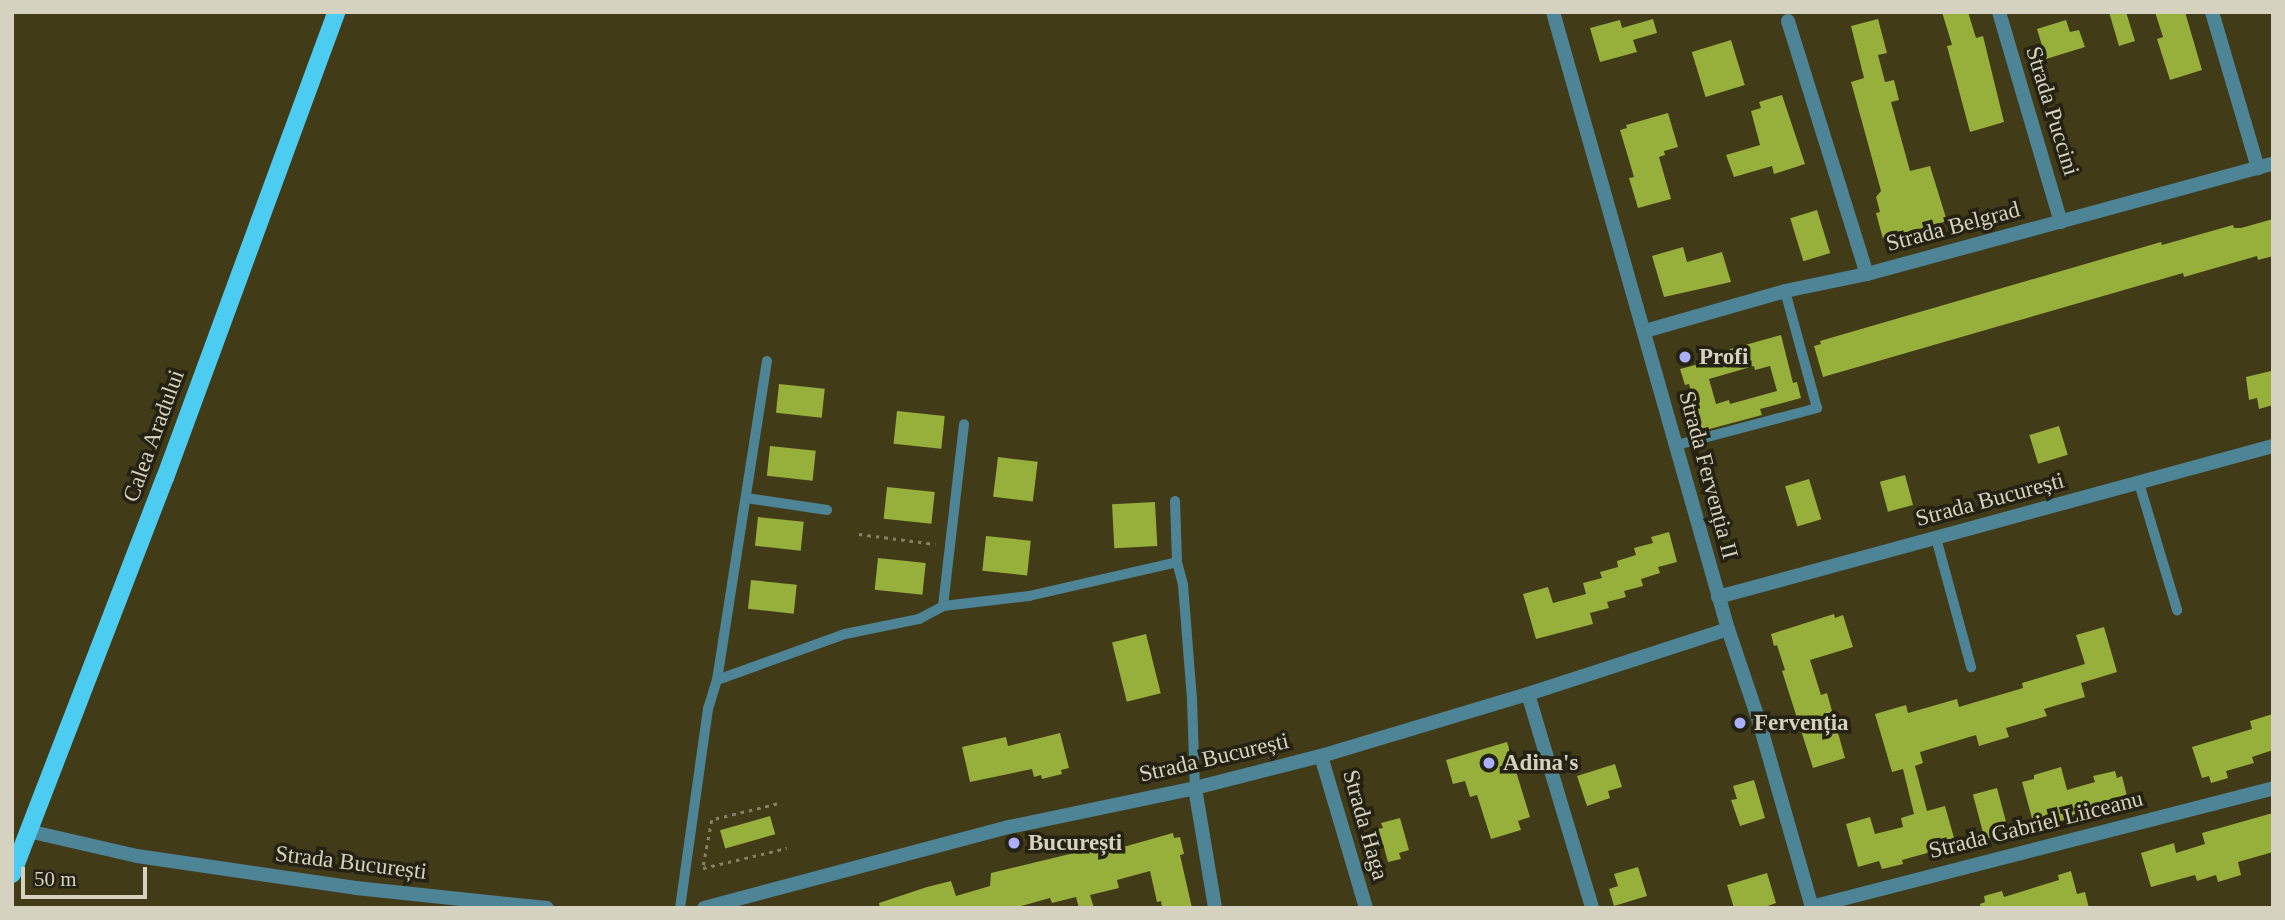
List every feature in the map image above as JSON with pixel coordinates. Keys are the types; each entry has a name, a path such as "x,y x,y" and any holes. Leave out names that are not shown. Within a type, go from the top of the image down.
{"main road":[{"name":"Calea Aradului","path":"12,874 165,478 336,12"}],"street":[{"name":"Strada Fervenția II","path":"1553,12 1718,597 1758,718 1812,907"},
{"name":"Strada Puccini","path":"1999,12 2061,222"},
{"path":"2211,12 2258,168"},
{"path":"1788,22 1867,274"},
{"name":"Strada Belgrad","path":"1645,331 1785,291 1867,274 2273,164"},
{"name":"Strada București","path":"1718,597 2273,446"},
{"name":"Strada București","path":"704,908 1009,827 1195,788 1321,756 1528,694 1728,629"},
{"path":"1528,694 1592,908"},
{"name":"Strada Haga","path":"1321,756 1366,908"},
{"path":"1195,788 1215,908"},
{"name":"Strada Gabriel Liiceanu","path":"1812,907 2273,788"},
{"name":"Strada București","path":"28,831 165,860 356,888 547,908"}],"lane":[{"path":"1676,445 1817,408 1785,291"},
{"path":"680,908 708,709 717,680 767,361"},
{"path":"943,606 964,424"},
{"path":"2139,483 2177,610"},
{"path":"746,498 827,510"},
{"path":"1175,501 1177,562 1183,585 1188,642 1195,788"},
{"path":"1936,538 1971,667"},
{"path":"717,680 845,634 919,619 943,606 1029,596 1177,562"}],"path":[{"path":"859,534 950,546"},
{"path":"777,804 712,820 703,868 787,848"}],"building":[{"path":"1942,12 1968,12 1976,38 1983,36 2004,122 1970,132 1947,46 1952,45"},
{"path":"2109,12 2126,12 2135,41 2119,46"},
{"path":"2155,12 2185,12 2202,70 2170,80 2157,39 2163,37"},
{"path":"1653,19 1657,33 1633,40 1637,52 1600,62 1590,28 1620,20 1622,28"},
{"path":"1878,19 1887,53 1878,55 1885,82 1894,80 1899,100 1891,102 1910,171 1930,166 1947,221 1883,239 1876,213 1880,212 1876,197 1881,191 1851,82 1864,78 1851,26"},
{"path":"2066,20 2070,32 2079,30 2085,47 2046,59 2037,29"},
{"path":"1731,40 1745,85 1706,97 1692,52"},
{"path":"1782,95 1805,164 1774,174 1772,166 1734,177 1726,155 1760,145 1751,111 1761,108 1759,102"},
{"path":"1668,113 1678,147 1664,151 1665,155 1659,157 1671,199 1638,208 1629,178 1634,177 1620,130 1627,128 1626,125"},
{"path":"1817,210 1830,253 1803,261 1790,218"},
{"path":"2273,219 2273,256 2258,260 2257,256 2184,277 2183,273 1823,377 1814,346 1821,344 1820,341 2161,242 2162,245 2233,225 2234,228 2241,228"},
{"path":"1683,247 1687,262 1722,252 1731,282 1664,297 1652,256"},
{"path":"1781,335 1793,383 1797,382 1801,398 1760,409 1762,415 1702,431 1689,384 1685,385 1680,369 1722,358 1720,352","holes":["1754,366 1755,370 1770,366 1777,391 1730,404 1729,400 1716,404 1709,379"]},
{"path":"2271,371 2273,405 2259,409 2257,398 2249,400 2246,377"},
{"path":"779,384 825,389 822,418 776,413"},
{"path":"897,411 945,416 941,449 894,444"},
{"path":"2059,426 2068,455 2038,464 2029,435"},
{"path":"770,446 816,451 813,481 767,476"},
{"path":"998,457 1038,462 1033,502 993,497"},
{"path":"1905,475 1913,505 1888,512 1880,482"},
{"path":"1809,479 1821,519 1797,526 1785,486"},
{"path":"887,487 935,492 931,524 884,519"},
{"path":"1155,502 1157,546 1114,548 1112,504"},
{"path":"758,517 804,522 801,551 755,546"},
{"path":"1669,532 1677,562 1658,567 1660,573 1641,579 1643,586 1624,591 1626,597 1607,602 1609,608 1590,613 1593,624 1536,639 1523,594 1548,587 1553,603 1586,594 1583,583 1602,578 1600,572 1618,567 1617,561 1636,555 1634,548 1653,543 1651,537"},
{"path":"986,536 1031,541 1027,576 982,571"},
{"path":"878,558 926,563 922,595 875,590"},
{"path":"751,580 797,585 794,614 748,609"},
{"path":"1834,614 1835,618 1843,615 1853,647 1810,660 1821,695 1827,693 1845,758 1813,768 1782,671 1785,670 1771,634"},
{"path":"2104,627 2117,672 2081,683 2085,697 2044,709 2047,716 2006,728 2009,737 1979,746 1976,735 1920,752 1923,763 1915,766 1927,811 1945,806 1956,845 1902,860 1903,864 1882,869 1879,861 1858,867 1846,824 1870,817 1875,834 1903,827 1901,818 1914,814 1903,769 1892,772 1875,714 1906,705 1908,713 1957,699 1959,707 2023,688 2022,683 2085,664 2076,635"},
{"path":"1146,634 1161,693 1127,702 1112,642"},
{"path":"2273,714 2273,750 2252,757 2254,763 2226,771 2228,778 2211,783 2209,776 2202,778 2192,747 2252,729 2250,721"},
{"path":"1060,733 1069,768 1061,770 1062,774 1042,779 1041,775 1034,777 1032,769 970,782 962,747 1006,737 1008,746"},
{"path":"1507,742 1530,817 1518,821 1521,830 1491,839 1477,795 1470,797 1465,781 1453,784 1446,760"},
{"path":"1615,764 1622,787 1608,791 1610,798 1587,806 1577,776"},
{"path":"2061,767 2067,790 2095,782 2093,776 2115,771 2117,778 2122,776 2128,800 2035,829 2022,782 2034,779 2034,775"},
{"path":"1754,780 1765,818 1740,826 1731,800 1737,799 1733,786"},
{"path":"1997,788 2009,832 1985,839 1973,794"},
{"path":"2273,813 2273,852 2238,862 2241,875 2218,882 2216,875 2197,881 2195,875 2151,887 2141,853 2174,843 2176,853 2205,844 2202,833"},
{"path":"770,816 775,834 725,849 720,830"},
{"path":"1400,818 1409,850 1399,853 1401,859 1388,862 1383,844 1377,846 1372,830 1383,828 1381,823"},
{"path":"1173,833 1174,838 1180,837 1184,854 1180,855 1192,908 1162,908 1161,901 1157,902 1150,871 1117,880 1119,888 1090,895 1094,908 1079,908 1076,897 1052,903 1050,898 1014,908 880,908 879,903 927,887 951,881 956,896 990,886 991,873 1107,845 1109,851"},
{"path":"1638,867 1647,896 1614,906 1609,889 1618,886 1614,874"},
{"path":"2071,871 2077,894 2085,892 2089,908 1981,908 1980,904 1985,902 1984,896 2002,891 2004,897 2059,880 2058,875"},
{"path":"1767,873 1776,903 1762,908 1734,908 1727,885"}],"place":[{"name":"Profi","path":"1685,357"},
{"name":"Fervenția","path":"1740,723"},
{"name":"Adina's","path":"1489,763"},
{"name":"București","path":"1014,843"}]}
